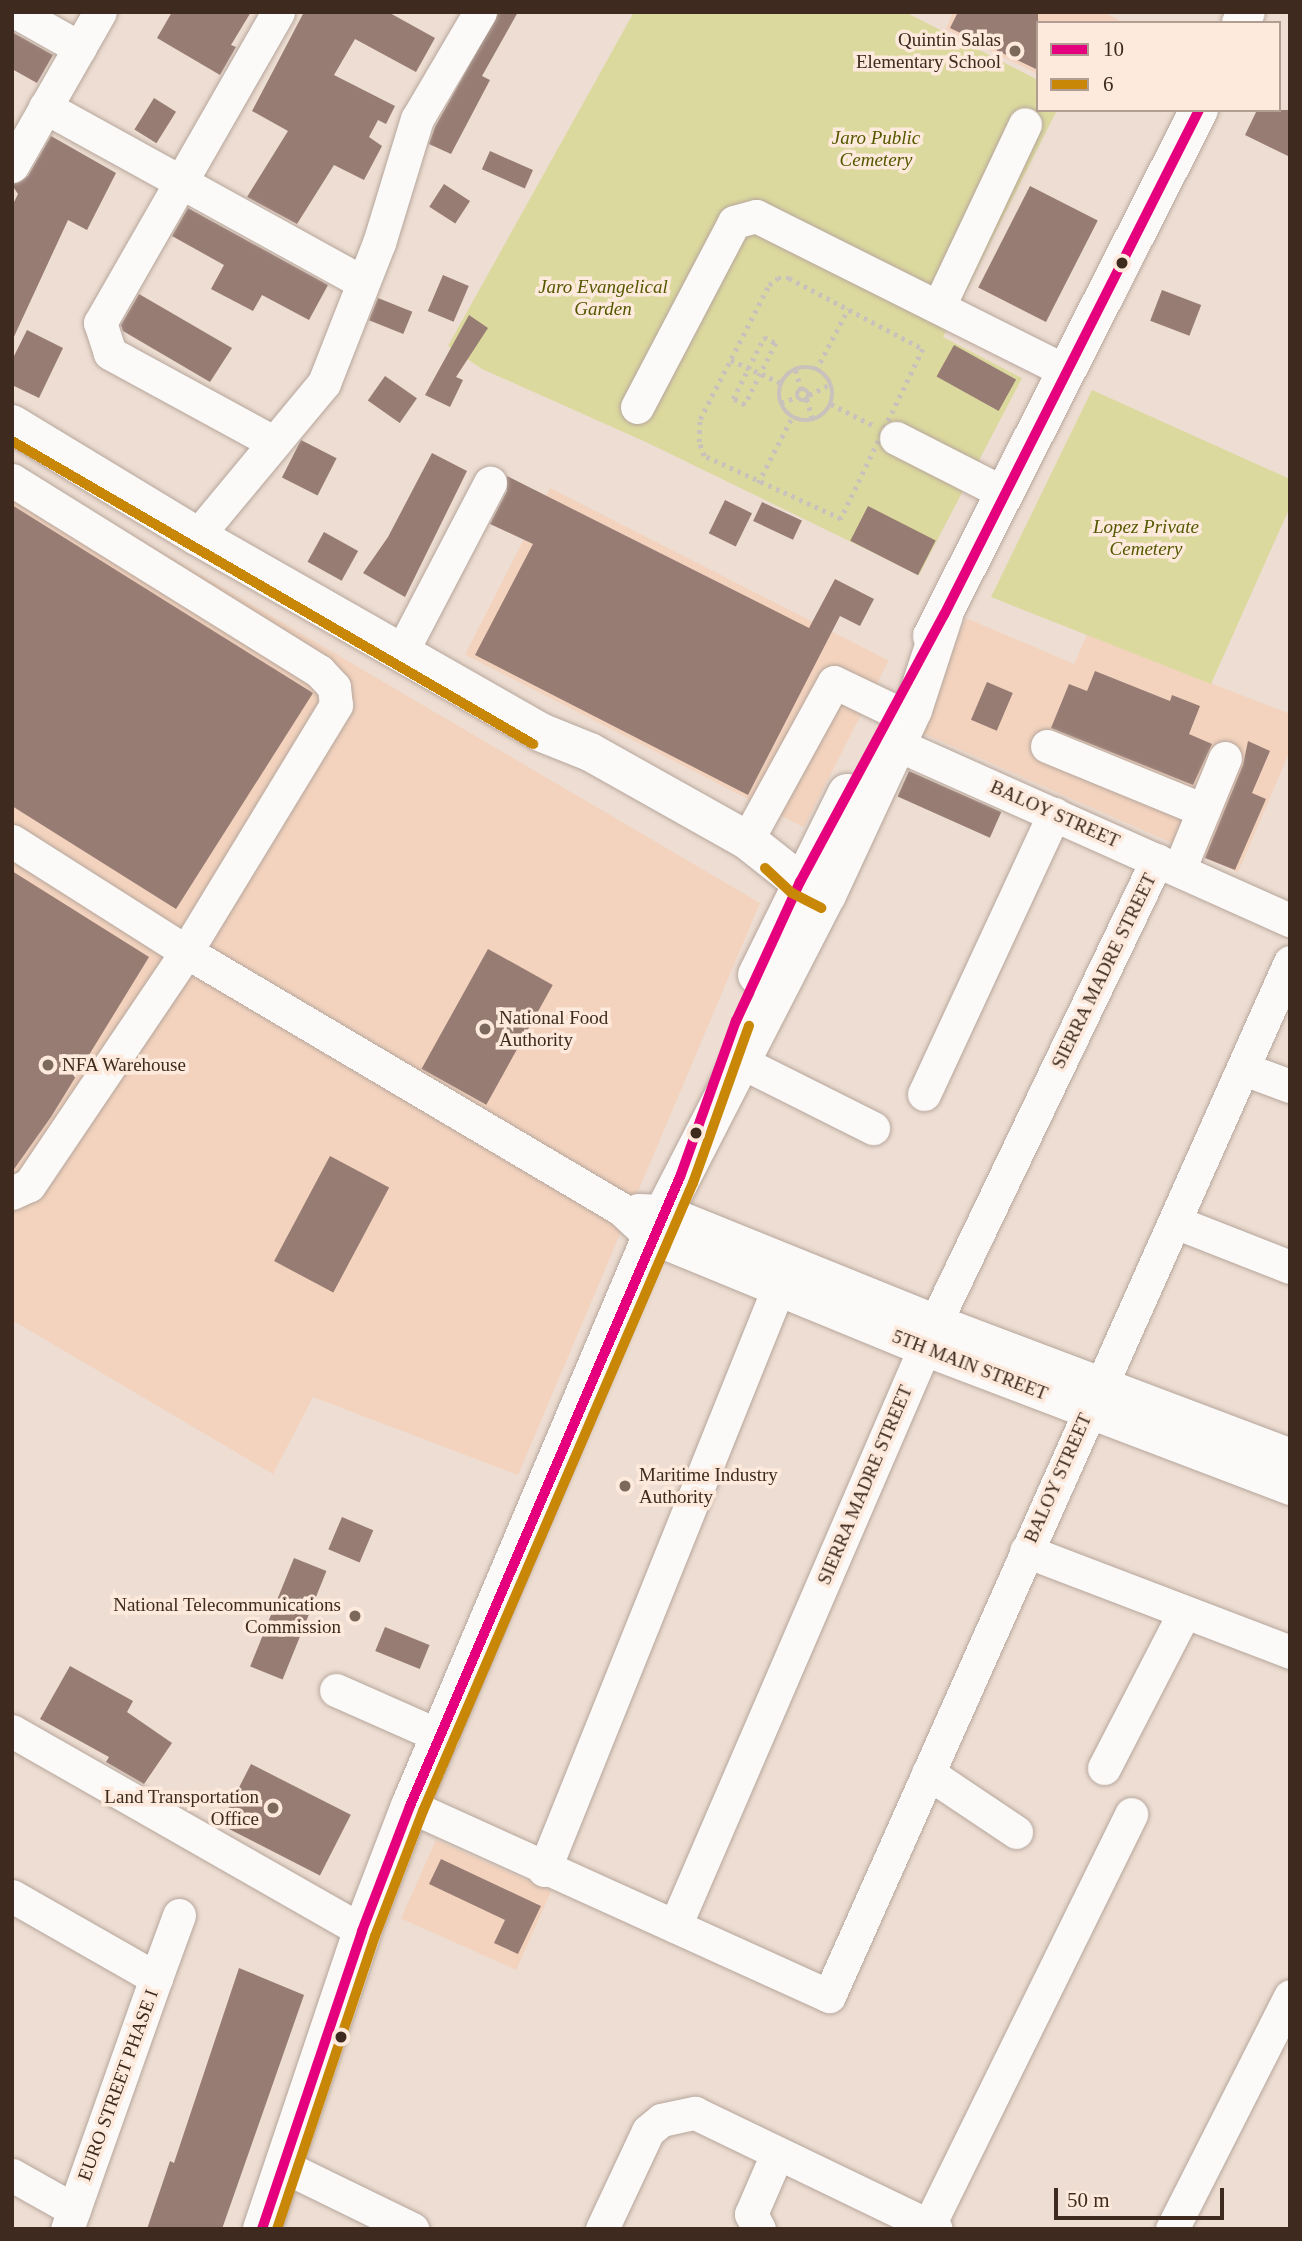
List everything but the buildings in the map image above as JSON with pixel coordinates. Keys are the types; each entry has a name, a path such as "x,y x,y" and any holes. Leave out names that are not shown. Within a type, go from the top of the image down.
{"main road":[{"path":"665,1208 739,1061 814,888 893,726 913,710 944,615 1198,112"},
{"path":"12,424 197,536 540,732 590,752 747,840 814,888"},
{"path":"540,732 574,767 763,879 814,888"},
{"path":"262,2229 362,1931 410,1806 442,1737 665,1208 736,1021 814,888"}],"street":[{"path":"16,12 80,48"},
{"path":"17,146 45,107 100,12"},
{"path":"272,442 110,353 102,339 100,323 278,12"},
{"path":"197,536 272,442 324,383 362,282 417,119 480,12"},
{"path":"45,107 362,282"},
{"path":"939,306 1025,124"},
{"path":"637,407 734,222 744,217 756,216 1067,372"},
{"path":"889,434 1006,494"},
{"path":"12,480 319,671 334,687 336,705 185,951 29,1185 12,1193"},
{"path":"402,651 490,483"},
{"name":"BALOY STREET","path":"747,840 834,682 893,726 1054,814 1290,920"},
{"path":"1047,746 1203,810"},
{"name":"SIERRA MADRE STREET","path":"674,1926 930,1335 1168,865 1203,810 1225,758"},
{"path":"924,1094 1054,814"},
{"path":"12,841 185,951"},
{"name":"5TH MAIN STREET","path":"185,951 621,1209 665,1208 783,1275 930,1335 1094,1396 1290,1455"},
{"name":"BALOY STREET","path":"674,1926 829,1996 1094,1396 1175,1222 1290,962"},
{"path":"739,1061 873,1128"},
{"path":"1244,1069 1290,1086"},
{"path":"1175,1222 1290,1267"},
{"path":"544,1870 783,1275"},
{"name":"5TH MAIN STREET","path":"1094,1396 1290,1488"},
{"path":"1026,1550 1290,1652"},
{"path":"1104,1768 1184,1612"},
{"path":"336,1690 442,1737"},
{"path":"12,1731 362,1931"},
{"path":"928,1773 1016,1832"},
{"path":"410,1806 544,1870 674,1926"},
{"path":"602,2229 648,2131 661,2120 695,2113 933,2227 1131,1814"},
{"name":"EURO STREET PHASE I","path":"12,1896 156,1978 70,2219"},
{"path":"156,1978 179,1915"},
{"path":"1172,2229 1290,1996"},
{"path":"759,2229 751,2214 777,2154"},
{"path":"283,2166 407,2228"},
{"path":"12,2175 70,2219"}],"path":[{"path":"778,278 789,278 923,349 889,434 841,519 758,483 705,456 699,442 700,419 731,360 769,285 778,278"},
{"path":"816,370 848,309"},
{"path":"764,337 776,343 761,374 745,405 733,399 764,337"},
{"path":"731,360 781,383"},
{"path":"796,370 801,389 808,397 813,420"},
{"path":"796,370 816,370 831,384 831,404 813,420 792,417 781,403 781,383 796,370"},
{"path":"781,403 797,397 808,397 831,384"},
{"path":"797,397 801,389"},
{"path":"831,404 889,434"},
{"path":"758,483 792,417"}],"shaded area":[{"name":"Quintin Salas Elementary School","path":"953,12 1104,12 1120,21 1036,21 1036,73 946,29"},
{"name":"National Food Authority","path":"12,464 760,903 518,1475 313,1397 273,1474 12,1320"},
{"path":"550,488 889,661 804,827 465,655"},
{"path":"966,618 1074,664 1087,635 1290,714 1290,751 1238,872 918,731"},
{"path":"436,1840 551,1891 516,1970 401,1919"}],"green space":[{"path":"634,12 905,12 1036,79 1036,112 1056,112 943,337 1022,378 919,575 648,443 482,369 448,346"},
{"name":"Lopez Private Cemetery","path":"1092,390 1290,479 1290,507 1211,684 991,597"}],"transit line":[{"name":"10","path":"262,2229 362,1931 410,1806 680,1177 736,1021 800,882 944,615 1198,112"},
{"name":"6","path":"12,441 533,744"},
{"name":"6","path":"765,868 792,893 821,908"},
{"name":"6","path":"277,2229 375,1936 423,1811 693,1183 749,1026"}],"place":[{"name":"Quintin Salas Elementary School","path":"1015,51"},
{"name":"National Food Authority","path":"485,1029"},
{"name":"NFA Warehouse","path":"48,1065"},
{"name":"Maritime Industry Authority","path":"625,1486"},
{"name":"National Telecommunications Commission","path":"355,1616"},
{"name":"Land Transportation Office","path":"273,1808"}],"park label":[{"name":"Jaro Public Cemetery","path":"876,149"},
{"name":"Jaro Evangelical Garden","path":"603,298"}]}
